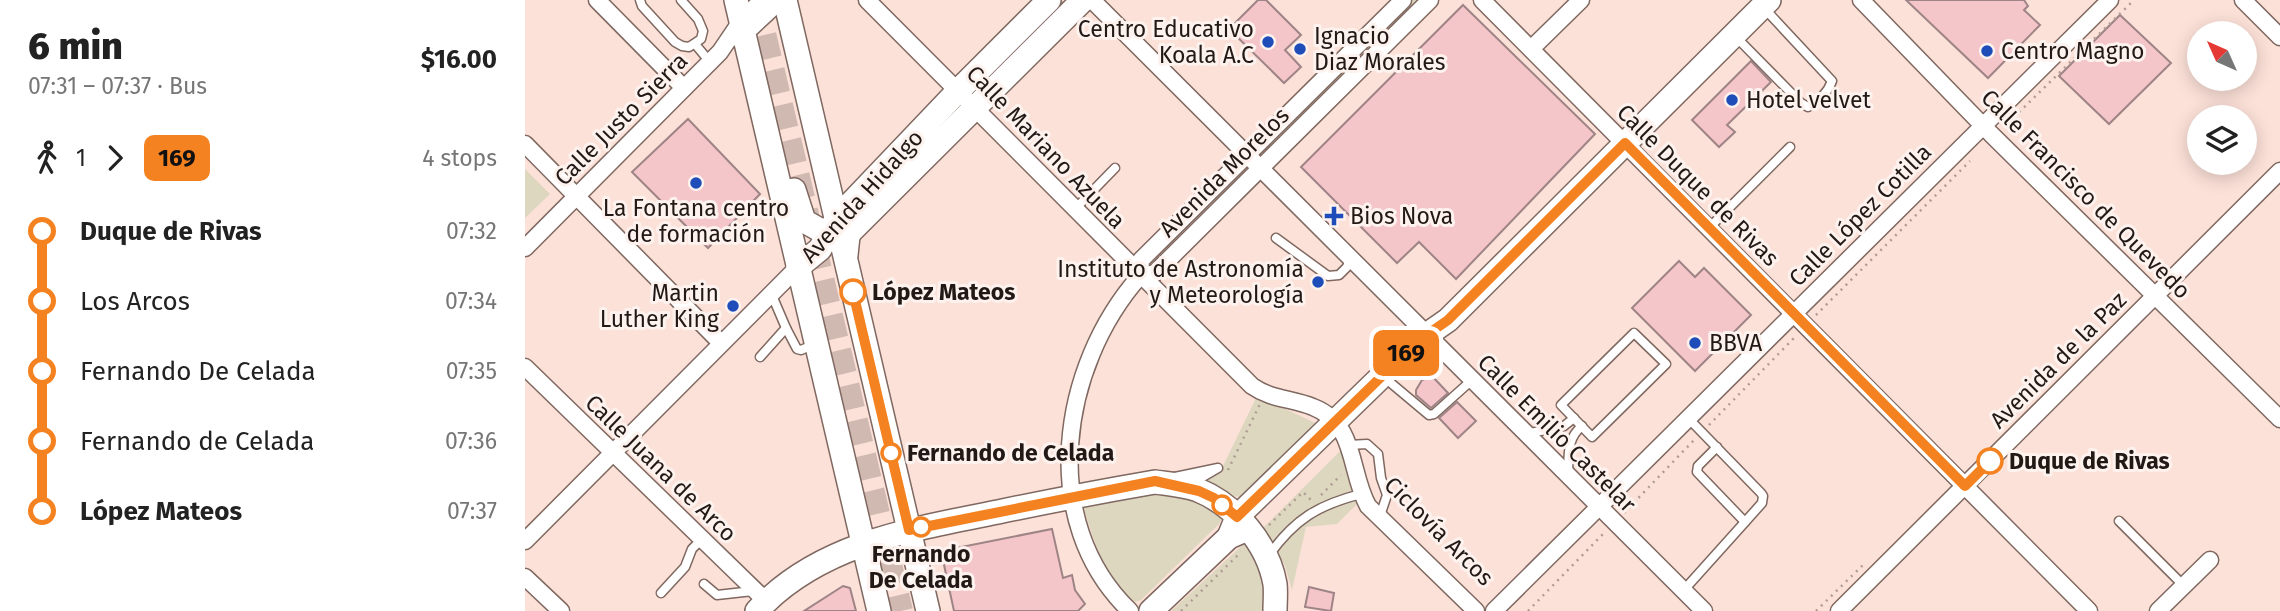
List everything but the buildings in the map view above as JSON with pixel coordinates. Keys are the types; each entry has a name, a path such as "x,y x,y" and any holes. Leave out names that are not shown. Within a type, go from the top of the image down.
{"main road":[{"path":"783,0 834,224 846,258 928,611"},
{"name":"Avenida Hidalgo","path":"798,267 820,249 834,224 959,90 1049,0"},
{"name":"Avenida Hidalgo","path":"846,258 851,231 1083,0"},
{"path":"1343,432 1430,338 1765,3"},
{"path":"741,19 879,611"},
{"path":"764,117 784,149 802,217 820,230 834,224"},
{"path":"1151,611 1238,527 1343,432 1392,384 1430,338"},
{"path":"759,601 829,559 864,544 909,530 1155,481 1182,486 1214,498 1268,558 1275,585 1275,611"}],"street":[{"path":"597,0 684,88"},
{"name":"Calle Justo Sierra","path":"525,248 715,57 741,19 762,0"},
{"name":"Calle Justo Sierra","path":"741,19 783,0"},
{"name":"Calle Mariano Azuela","path":"867,0 1252,386 1264,395 1313,407 1343,432"},
{"name":"Calle Emilio Castelar","path":"1092,0 1704,611"},
{"name":"Avenida Morelos","path":"1403,0 1141,260 1140,276 1154,273 1430,0"},
{"name":"Calle Duque de Rivas","path":"1482,0 2089,611"},
{"path":"1531,49 1581,0"},
{"name":"Calle Francisco de Quevedo","path":"1861,0 1989,131 2280,419"},
{"name":"Calle López Cotilla","path":"1494,611 1794,313 1989,131 2110,0"},
{"path":"2243,0 2280,37"},
{"path":"525,144 721,343"},
{"name":"Avenida de la Paz","path":"1839,611 2280,171"},
{"name":"Avenida Hidalgo","path":"525,541 798,267"},
{"path":"1130,611 1107,586 1095,567 1076,523 1072,433 1083,376 1105,322 1140,276"},
{"name":"Calle Juana de Arco","path":"525,367 702,539 759,601"},
{"path":"1343,432 1361,494 1379,519 1476,611"},
{"path":"2158,611 2210,560"},
{"path":"525,577 561,611"}],"lane":[{"path":"640,0 642,6 675,42 689,47 695,44 703,31 698,19 681,0"},
{"path":"1734,35 1801,103 1808,107 1816,103 1832,81 1765,3"},
{"path":"695,44 715,57"},
{"path":"1709,228 1790,147"},
{"path":"1075,209 1115,168"},
{"path":"1276,238 1328,276 1339,275 1350,258"},
{"path":"771,293 797,349 817,344"},
{"path":"760,357 786,328"},
{"path":"1634,333 1666,364 1592,437 1574,418 1561,405 1634,333"},
{"path":"1392,384 1429,415 1434,414 1472,380"},
{"path":"1527,434 1565,426 1574,418"},
{"path":"1683,591 1762,503 1763,496 1688,418"},
{"path":"1568,476 1569,443 1573,433 1582,426"},
{"path":"1343,432 1367,444 1378,454 1381,478 1387,495 1379,519"},
{"path":"1717,447 1698,466 1697,472 1745,522"},
{"path":"1155,481 1218,468 1201,479 1182,486"},
{"path":"1268,558 1285,534 1307,515 1333,502 1361,494"},
{"path":"2119,521 2183,586"},
{"path":"661,593 685,567 692,549 702,539"},
{"path":"704,584 717,595 759,601"}],"path":[{"path":"1989,131 2134,0"},
{"path":"1528,611 1973,158"},
{"path":"1214,498 1264,395"}],"shaded area":[{"path":"1410,0 1425,0 1271,154 1263,146"},
{"path":"525,169 550,194 525,218"},
{"path":"1257,396 1320,425 1244,498 1203,483 1221,470"},
{"path":"1341,450 1347,456 1358,503 1337,524 1306,527 1292,590 1285,566 1263,528"},
{"path":"1158,493 1192,500 1207,506 1222,518 1141,600 1135,602 1125,595 1109,573 1083,506"},
{"path":"1247,541 1263,565 1268,611 1171,611"}],"tunnel":[{"path":"756,0 901,611"},
{"path":"971,96 1066,0"}],"bus line":[{"name":"169","path":"853,292 909,530 1155,481 1199,491 1214,498 1237,517 1418,341 1448,320 1625,143 1965,486 1990,461"}],"place":[{"name":"Centro Educativo Koala A.C","path":"1268,42"},
{"name":"Ignacio Diaz Morales","path":"1300,49"},
{"name":"Centro Magno","path":"1987,51"},
{"name":"Hotel velvet","path":"1732,100"},
{"name":"La Fontana centro de formación","path":"696,183"},
{"name":"Bios Nova","path":"1334,216"},
{"name":"Instituto de Astronomía y Meteorología","path":"1318,282"},
{"name":"López Mateos","path":"853,292"},
{"name":"Martin Luther King","path":"733,306"},
{"name":"BBVA","path":"1695,343"},
{"name":"Fernando de Celada","path":"891,453"},
{"name":"Duque de Rivas","path":"1990,461"},
{"name":"Fernando De Celada","path":"921,527"}]}
